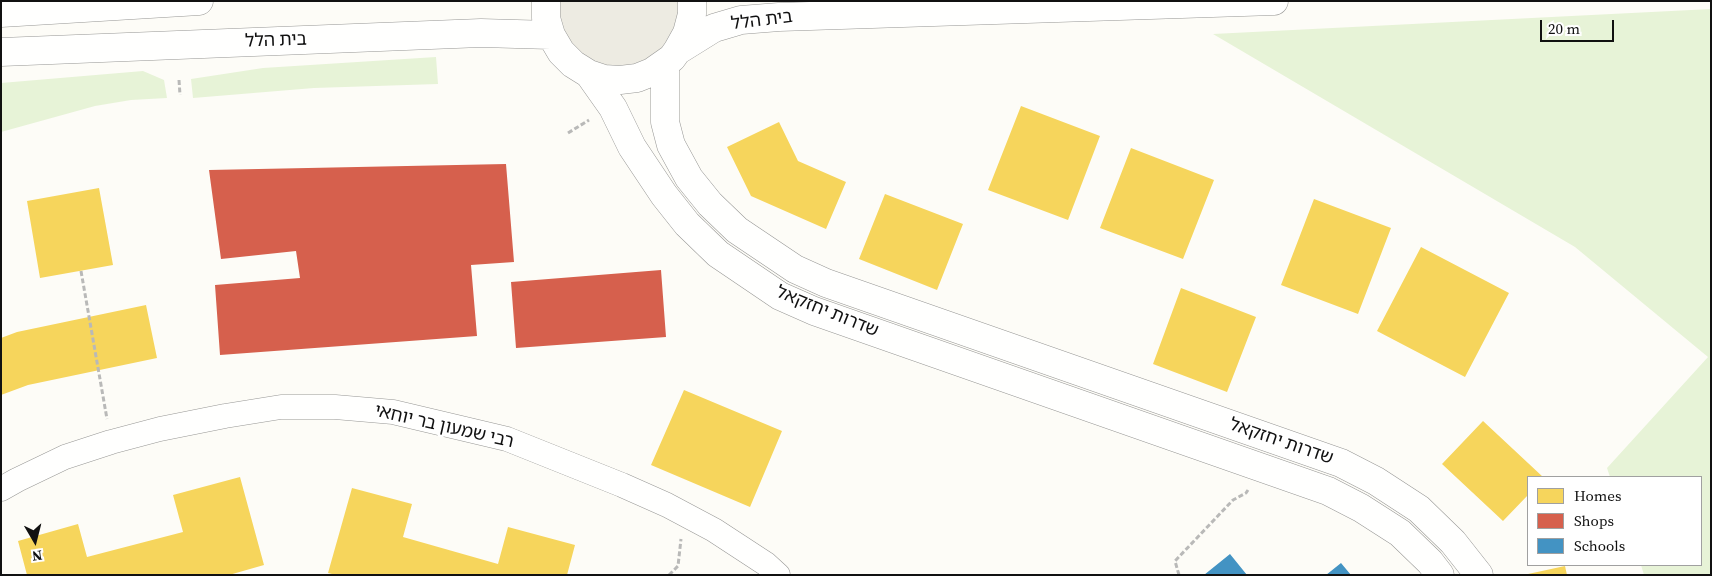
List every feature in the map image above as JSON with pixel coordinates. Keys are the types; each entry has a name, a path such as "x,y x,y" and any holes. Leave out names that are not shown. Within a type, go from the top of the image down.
{"street":[{"path":"1,14 199,1"},
{"path":"546,1 546,18 551,35 561,52 573,64 589,74"},
{"path":"672,58 687,34 692,14 692,1"},
{"name":"בית הלל","path":"589,74 612,79 636,78 652,72 714,28 741,20 779,17 1274,1"},
{"name":"בית הלל","path":"1,52 481,33 551,35"},
{"name":"שדרות יחזקאל","path":"672,58 665,122 671,145 689,178 710,204 737,230 795,269 826,283 1341,463 1376,481 1419,509 1453,542 1479,575"},
{"name":"שדרות יחזקאל","path":"589,74 613,108 632,147 664,195 687,224 718,254 780,296 814,311 1328,491 1361,508 1400,534 1430,562 1440,575"},
{"path":"1041,391 1052,362"},
{"name":"רבי שמעון בר יוחאי","path":"1,489 65,457 111,442 225,416 281,407 335,407 393,412 507,439 622,485 683,513 722,535 766,564 778,575"}],"path":[{"path":"179,80 180,95"},
{"path":"568,133 589,120"},
{"path":"81,271 111,442"},
{"path":"1179,575 1175,561 1233,500 1246,493 1263,468"},
{"path":"669,575 678,566 683,513"}],"green space":[{"path":"1711,9 1711,575 1644,575 1641,566 1702,566 1702,476 1610,476 1607,468 1708,357 1575,247 1213,34"},
{"path":"436,57 438,84 314,88 193,98 191,79 263,68"},
{"path":"143,71 164,80 167,98 131,100 95,106 1,132 1,83"}],"shaded area":[{"path":"546,1 690,1 690,14 650,70 580,67"}],"building: Homes":[{"path":"1021,106 1100,136 1068,220 988,190"},
{"path":"779,122 798,161 846,182 826,229 751,196 727,147"},
{"path":"1131,148 1214,180 1183,259 1100,228"},
{"path":"99,188 113,265 40,278 27,201"},
{"path":"885,194 963,224 937,290 859,259"},
{"path":"1314,199 1391,228 1358,314 1281,285"},
{"path":"1421,247 1509,293 1465,377 1377,331"},
{"path":"1181,288 1256,317 1227,392 1153,364"},
{"path":"146,305 157,358 28,385 1,395 1,338 17,332"},
{"path":"684,390 782,431 750,507 651,465"},
{"path":"1483,421 1542,476 1527,476 1527,496 1503,521 1442,464"},
{"path":"240,477 264,565 229,575 27,575 18,541 78,524 87,557 183,532 173,495"},
{"path":"352,488 412,504 403,537 498,564 508,527 575,545 567,575 336,575 328,573"},
{"path":"1565,566 1567,575 1528,575 1528,574"}],"building: Shops":[{"path":"506,164 514,262 471,265 477,336 220,355 215,285 300,278 296,251 221,259 209,170"},
{"path":"661,270 666,337 516,348 511,282"}],"building: Schools":[{"path":"1230,554 1247,575 1204,575"},
{"path":"1341,563 1351,575 1326,575"}]}
